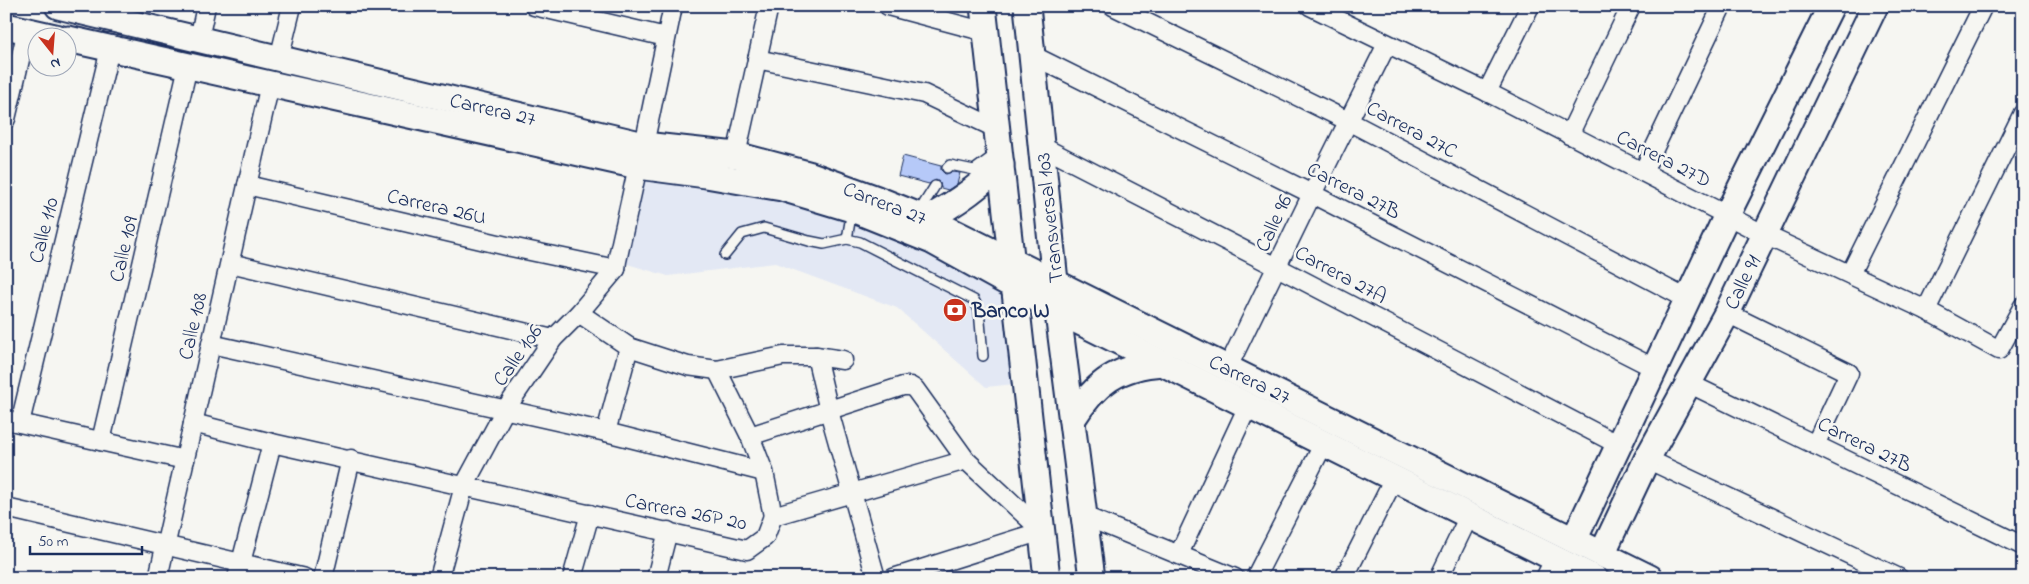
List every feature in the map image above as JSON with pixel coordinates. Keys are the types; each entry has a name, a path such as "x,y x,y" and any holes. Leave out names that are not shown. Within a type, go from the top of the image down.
{"main road":[{"name":"Carrera 27","path":"58,6 119,13 198,40 279,58 641,155 706,175 782,188 852,209 932,241 1058,312 1469,516 1550,568 1594,578"},
{"name":"Transversal 103","path":"984,6 1047,578"},
{"name":"Transversal 103","path":"1027,6 1058,312 1082,515 1092,578"},
{"name":"Calle 91","path":"1579,531 1727,215 1831,6"},
{"name":"Calle 91","path":"1606,544 1647,459 1727,313 1875,6"},
{"name":"Carrera 27","path":"78,41 270,84 641,155 736,155 808,174 922,217 1227,369 1579,531 1606,544 1650,578"},
{"path":"922,217 968,195 999,148"},
{"path":"1006,206 1014,218 1028,222 1037,219 1043,213 1047,200"},
{"path":"1072,420 1085,400 1102,383 1124,371 1147,364 1163,363"}],"street":[{"path":"198,40 206,6"},
{"path":"279,58 292,6"},
{"path":"534,6 666,37"},
{"path":"616,270 616,261 673,6"},
{"path":"736,155 769,6"},
{"path":"888,6 986,32"},
{"name":"Carrera 27C","path":"1113,6 1348,121 1687,299"},
{"name":"Carrera 27D","path":"1310,6 1487,92 1569,136 1765,235 1926,310 1999,350 2020,318"},
{"path":"1487,92 1530,6"},
{"path":"1569,136 1631,6"},
{"path":"1643,172 1722,6"},
{"path":"1850,274 1983,6"},
{"path":"6,119 16,28"},
{"name":"Calle 96","path":"1227,369 1387,44"},
{"name":"Calle 110","path":"13,421 110,49"},
{"name":"Carrera 27B","path":"1032,55 1312,194 1654,368"},
{"path":"758,59 924,94 999,148"},
{"name":"Calle 109","path":"101,441 188,66"},
{"name":"Calle 108","path":"158,578 270,84"},
{"path":"1926,310 2023,113"},
{"name":"Carrera 27A","path":"1041,146 1277,266 1619,445"},
{"name":"Carrera 26U","path":"247,184 616,270"},
{"path":"230,263 552,339"},
{"name":"Calle 106","path":"439,578 464,486 505,410 552,339 579,313 616,270"},
{"path":"579,313 629,347 688,366 717,370 782,356 816,356 843,360"},
{"path":"1727,313 1849,372 1815,445"},
{"path":"211,344 606,432 764,472"},
{"path":"606,432 629,347"},
{"path":"816,356 829,411 876,578"},
{"path":"717,370 750,436 764,472 773,516"},
{"name":"Carrera 27B","path":"1688,383 2023,546"},
{"path":"750,436 903,386 910,386 915,389 966,460 1042,531 893,578"},
{"path":"1179,554 1248,406"},
{"path":"13,421 185,460"},
{"name":"Carrera 26P 20","path":"193,423 272,443 351,459 747,550 765,537 773,516 966,460"},
{"path":"239,570 272,443"},
{"path":"1255,578 1324,444"},
{"path":"323,578 351,459"},
{"path":"1647,459 1899,578"},
{"path":"1344,578 1394,479"},
{"path":"6,508 165,546 239,570 305,578"},
{"path":"572,578 590,514"},
{"path":"1082,515 1235,578"},
{"path":"1438,578 1469,516"},
{"path":"656,578 668,531"}],"lane":[{"path":"947,168 950,165 974,170 999,148"},
{"path":"922,217 935,186"},
{"path":"847,239 852,209"},
{"path":"725,255 742,234 764,228 809,242 824,244 847,239 860,242 974,300 979,310 983,356"}],"shaded area":[{"path":"638,166 782,188 1014,287 1025,383 986,387 897,308 775,263 668,276 617,261"}],"building":[{"path":"903,156 941,166 941,170 945,174 952,172 960,173 957,184 948,190 941,188 940,183 936,180 929,184 898,176"}],"place":[{"name":"Banco W","path":"955,310"}]}
